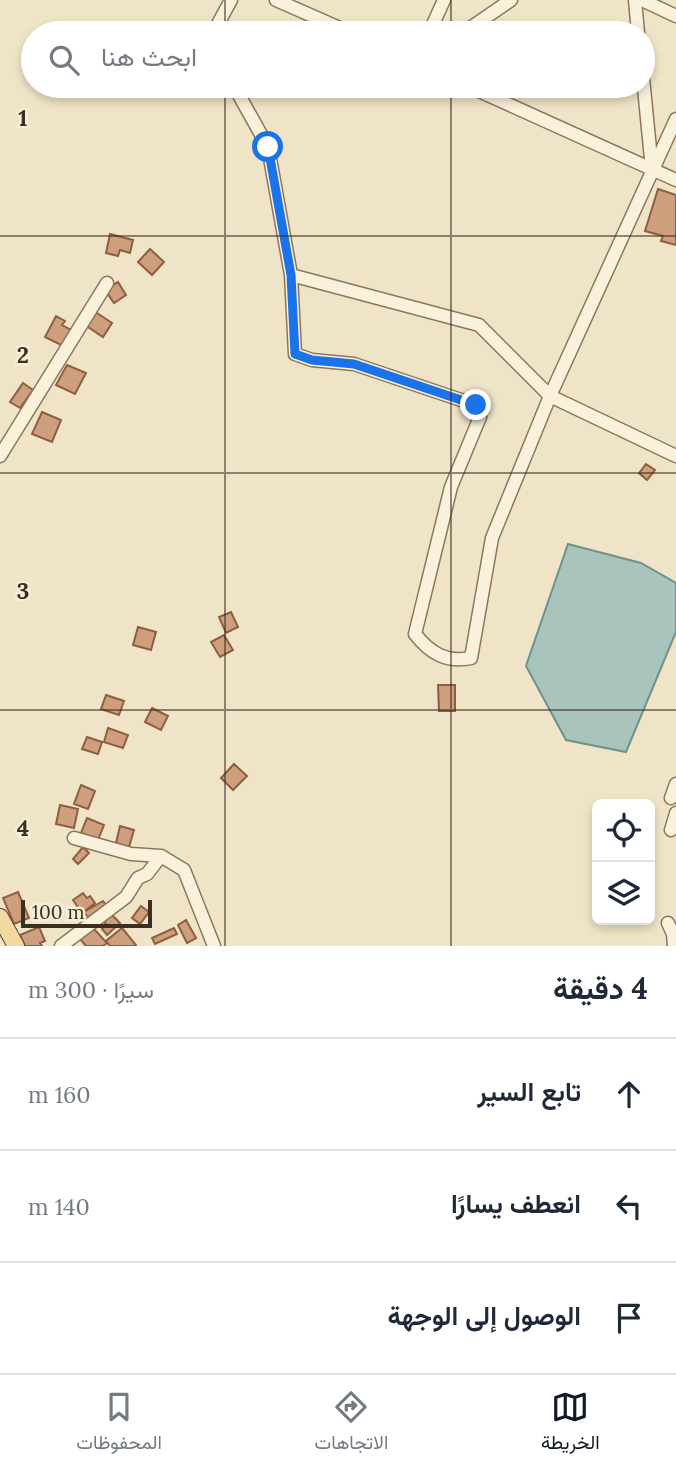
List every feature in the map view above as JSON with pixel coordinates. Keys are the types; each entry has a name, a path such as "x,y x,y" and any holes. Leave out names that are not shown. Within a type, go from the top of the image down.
{"main road":[{"path":"0,917 16,946"}],"street":[{"path":"220,21 231,0"},
{"path":"276,0 324,21"},
{"path":"434,21 444,0"},
{"path":"480,21 511,0"},
{"path":"635,0 637,21"},
{"path":"642,0 676,16"},
{"path":"241,98 268,147 291,275 295,354 312,360 354,364 476,405 480,417 451,487 415,634 428,650 456,661 471,658 492,538 550,396 676,119"},
{"path":"494,98 676,180"},
{"path":"645,98 652,170"},
{"path":"291,275 479,325 550,396 676,456"},
{"path":"0,456 107,283"},
{"path":"671,830 676,813"},
{"path":"74,838 131,854 161,856 184,870 214,946"},
{"path":"61,946 126,897 138,878 147,874 161,856"},
{"path":"668,923 674,946"}],"water":[{"path":"568,544 641,563 676,583 676,632 626,752 566,740 526,666"}],"building":[{"path":"658,189 676,195 676,245 661,241 663,236 645,231"},
{"path":"110,234 133,240 130,253 120,250 118,256 106,253"},
{"path":"150,249 164,262 152,275 138,262"},
{"path":"118,282 126,295 114,303 105,290"},
{"path":"94,311 112,323 103,337 85,325"},
{"path":"56,316 65,321 62,325 71,330 63,346 45,337"},
{"path":"67,365 86,373 75,394 56,385"},
{"path":"23,383 33,390 20,408 10,402"},
{"path":"42,412 61,420 52,442 32,434"},
{"path":"646,464 655,470 647,480 639,473"},
{"path":"231,612 238,627 226,633 219,617"},
{"path":"138,627 156,632 151,650 133,645"},
{"path":"224,635 233,650 220,657 211,642"},
{"path":"438,685 455,685 455,711 439,711"},
{"path":"106,695 124,701 119,715 101,709"},
{"path":"152,708 168,716 161,730 145,722"},
{"path":"108,728 128,735 123,748 104,742"},
{"path":"87,737 102,742 98,754 82,749"},
{"path":"234,764 247,776 233,790 221,778"},
{"path":"81,785 95,791 88,809 74,804"},
{"path":"60,805 78,809 74,828 56,824"},
{"path":"87,818 104,825 98,840 81,833"},
{"path":"120,826 134,830 129,847 116,843"},
{"path":"83,847 89,853 78,864 73,859"},
{"path":"18,892 29,918 14,924 3,898"},
{"path":"83,893 87,898 90,896 95,903 82,913 73,900"},
{"path":"103,901 108,908 90,921 84,912"},
{"path":"141,906 149,912 140,924 132,918"},
{"path":"110,913 120,923 107,935 102,929 107,925 102,920"},
{"path":"186,920 196,938 187,943 178,925"},
{"path":"39,927 45,941 40,943 42,946 25,946 20,935"},
{"path":"93,928 107,943 103,946 86,946 80,939"},
{"path":"122,928 136,946 110,946 106,941"},
{"path":"174,928 177,934 155,944 152,938"}],"route":[{"path":"268,147 291,275 295,354 312,360 354,364 476,405"}]}
